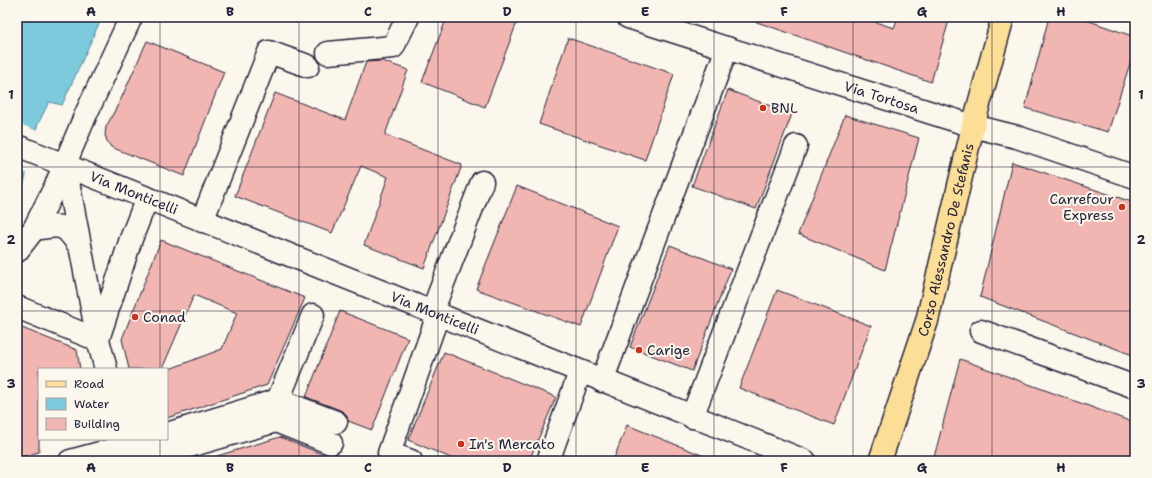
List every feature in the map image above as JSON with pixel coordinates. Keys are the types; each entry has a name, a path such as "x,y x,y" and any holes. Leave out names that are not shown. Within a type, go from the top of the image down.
{"main road":[{"name":"Corso Alessandro De Stefanis","path":"880,461 927,320 973,126 1004,17"}],"street":[{"path":"17,251 34,229 65,166 72,145 131,17"},
{"path":"328,53 393,47 408,17"},
{"name":"Via Tortosa","path":"628,17 973,126 1017,138 1135,177"},
{"path":"602,381 727,48"},
{"path":"202,221 269,52 308,66"},
{"name":"Via Monticelli","path":"17,146 805,461"},
{"path":"692,417 796,146"},
{"path":"65,166 98,340 106,368"},
{"path":"411,461 389,453 435,314 482,182"},
{"path":"98,340 131,239 147,198"},
{"path":"34,229 56,226 64,227 70,232 81,248"},
{"path":"17,307 98,340"},
{"path":"278,400 313,315"},
{"path":"981,331 1135,387"},
{"path":"548,461 580,372"},
{"path":"70,461 132,452 276,420 333,433 278,400 168,434"},
{"path":"132,452 150,440"}],"water":[{"path":"17,17 102,17 62,105 49,102 38,124 29,150 27,171 20,198 17,202"}],"pier":[{"path":"17,123 37,131 31,151 28,174 17,170"}],"building":[{"path":"447,17 519,17 485,107 422,82"},
{"path":"752,17 860,17 894,28 898,17 950,17 931,82 751,20"},
{"path":"1049,17 1078,17 1135,37 1135,48 1108,132 1025,108"},
{"path":"568,38 674,74 645,160 539,124"},
{"path":"147,41 224,72 184,176 111,147 105,135 106,127 121,99"},
{"path":"382,61 408,70 385,135 462,165 424,268 364,245 388,177 361,166 332,233 235,196 275,93 345,120 366,62"},
{"path":"728,90 792,114 756,209 692,186"},
{"path":"845,115 919,138 885,270 798,234"},
{"path":"1012,162 1135,203 1135,356 980,297"},
{"path":"517,186 618,226 581,327 476,289"},
{"path":"161,240 305,298 267,385 168,418 168,370 222,349 237,313 194,295 162,368 129,368 122,339"},
{"path":"670,245 731,269 692,371 630,347"},
{"path":"777,290 871,326 834,425 739,388"},
{"path":"340,311 408,338 372,430 348,421 346,414 340,410 306,397"},
{"path":"17,326 77,350 80,368 38,368 39,452 17,458"},
{"path":"444,352 556,397 529,461 458,461 408,440"},
{"path":"960,359 1135,423 1135,461 933,461"},
{"path":"627,425 714,460 714,461 613,461"},
{"path":"280,437 337,461 218,461 217,456"}],"place":[{"name":"BNL","path":"763,108"},
{"name":"Carrefour Express","path":"1122,207"},
{"name":"Conad","path":"135,317"},
{"name":"Carige","path":"639,350"},
{"name":"In's Mercato","path":"461,444"}]}
